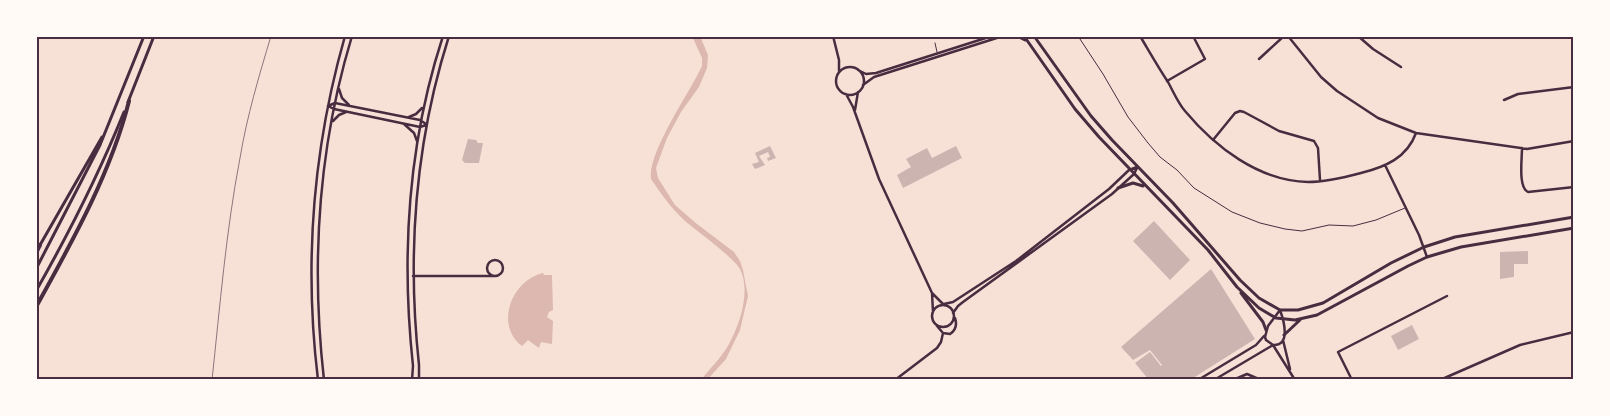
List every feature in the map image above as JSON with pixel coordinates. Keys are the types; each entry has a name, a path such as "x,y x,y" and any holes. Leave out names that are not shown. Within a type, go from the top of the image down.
{"highway":[{"path":"36,307 65,256 96,190 120,132 129,101"},
{"path":"36,251 40,245"}],"street":[{"path":"36,269 84,178 106,130 144,36"},
{"path":"36,291 109,151 154,36"},
{"path":"318,380 312,282 312,229 317,172 328,106 346,36"},
{"path":"324,380 318,252 323,173 335,103 352,36"},
{"path":"412,380 413,366 407,276 410,194 424,104 443,36"},
{"path":"418,380 419,366 413,276 417,194 426,125 449,36"},
{"path":"833,36 839,60 836,84 846,94 855,112 879,179 932,294 935,323 943,333 950,334 955,330 956,321 953,314 949,307 932,294"},
{"path":"839,72 848,67 866,74 876,73 992,36"},
{"path":"855,112 858,92 863,85 874,77 1003,36"},
{"path":"1017,36 1028,42"},
{"path":"1024,36 1075,109 1146,187 1208,250 1263,322 1266,330"},
{"path":"1034,36 1091,116 1185,216 1240,280 1259,298 1280,310 1298,310 1323,303 1371,274 1424,248 1455,237 1574,217"},
{"path":"1140,36 1186,111 1220,147 1262,171 1292,180 1309,182 1356,175 1385,165 1410,148 1416,133"},
{"path":"1167,82 1205,59 1193,36"},
{"path":"1259,59 1284,36"},
{"path":"1288,36 1321,78 1337,91 1378,118 1416,133 1522,148 1549,146 1574,141"},
{"path":"1358,36 1373,49 1401,67"},
{"path":"858,70 862,76 863,85"},
{"path":"339,86 342,98 350,106"},
{"path":"1504,100 1518,94 1574,87"},
{"path":"846,94 858,92"},
{"path":"328,106 335,103 421,121 426,125"},
{"path":"404,117 416,114 424,104"},
{"path":"328,106 334,109 420,127 426,125"},
{"path":"331,125 339,115 348,112"},
{"path":"1213,140 1235,113 1244,112 1278,131 1314,141 1318,148 1320,180"},
{"path":"403,123 414,133 418,142"},
{"path":"40,245 106,130"},
{"path":"1522,148 1522,186 1525,191 1574,187"},
{"path":"1385,165 1427,257"},
{"path":"933,312 936,307 952,302 1016,261 1109,190 1130,170 1137,167"},
{"path":"935,323 940,327 947,327 953,321 953,314 958,306 1080,218 1134,174 1137,167"},
{"path":"1118,188 1132,183 1146,187"},
{"path":"1236,287 1259,308 1274,317 1284,320 1300,320 1317,315 1391,274 1427,257 1461,247 1574,228"},
{"path":"413,276 499,276 503,272 503,264 499,260 493,260 478,275"},
{"path":"487,267 489,273 493,276"},
{"path":"1352,380 1338,352 1447,296"},
{"path":"1280,310 1266,330 1266,340 1272,345 1295,380"},
{"path":"1280,310 1284,320 1284,337 1290,370"},
{"path":"1214,380 1272,345 1278,344 1300,320"},
{"path":"1440,380 1520,345 1574,332"},
{"path":"895,380 936,348 941,342 943,333"},
{"path":"1198,380 1256,345 1265,335"},
{"path":"1233,380 1247,374 1261,380"}],"lane":[{"path":"1078,36 1128,117 1160,157 1177,170 1194,188 1232,212 1260,223 1285,229 1302,230 1328,225 1353,226 1376,220 1406,208"},
{"path":"935,43 938,54"}],"shaded area":[{"path":"692,36 700,36 708,55 707,68 699,87 681,112 667,138 656,168 658,178 675,205 734,252 743,270 748,296 740,330 726,359 707,380 701,380 726,349 737,327 743,307 743,278 736,264 680,216 651,179 652,168 662,139 702,66 702,58"},
{"path":"543,273 544,275 552,275 553,310 549,312 547,317 553,321 552,344 541,342 539,348 528,340 522,346 514,337 509,327 510,304 523,284 532,277"}],"building":[{"path":"468,139 483,143 479,163 465,163 462,160"},
{"path":"770,146 776,158 768,161 767,158 770,157 768,152 759,156 765,165 755,169 752,164 759,162 755,153"},
{"path":"956,146 962,158 903,188 897,175 911,167 906,159 927,148 932,158"},
{"path":"1154,221 1190,260 1170,280 1133,241"},
{"path":"1528,251 1528,264 1514,264 1514,277 1500,279 1500,252"},
{"path":"1211,269 1255,339 1190,380 1149,380 1135,363 1150,352 1161,366 1150,350 1133,360 1121,347"},
{"path":"1412,325 1419,339 1398,350 1391,336"}],"railway":[{"path":"212,380 235,185 250,111 271,36"}]}
